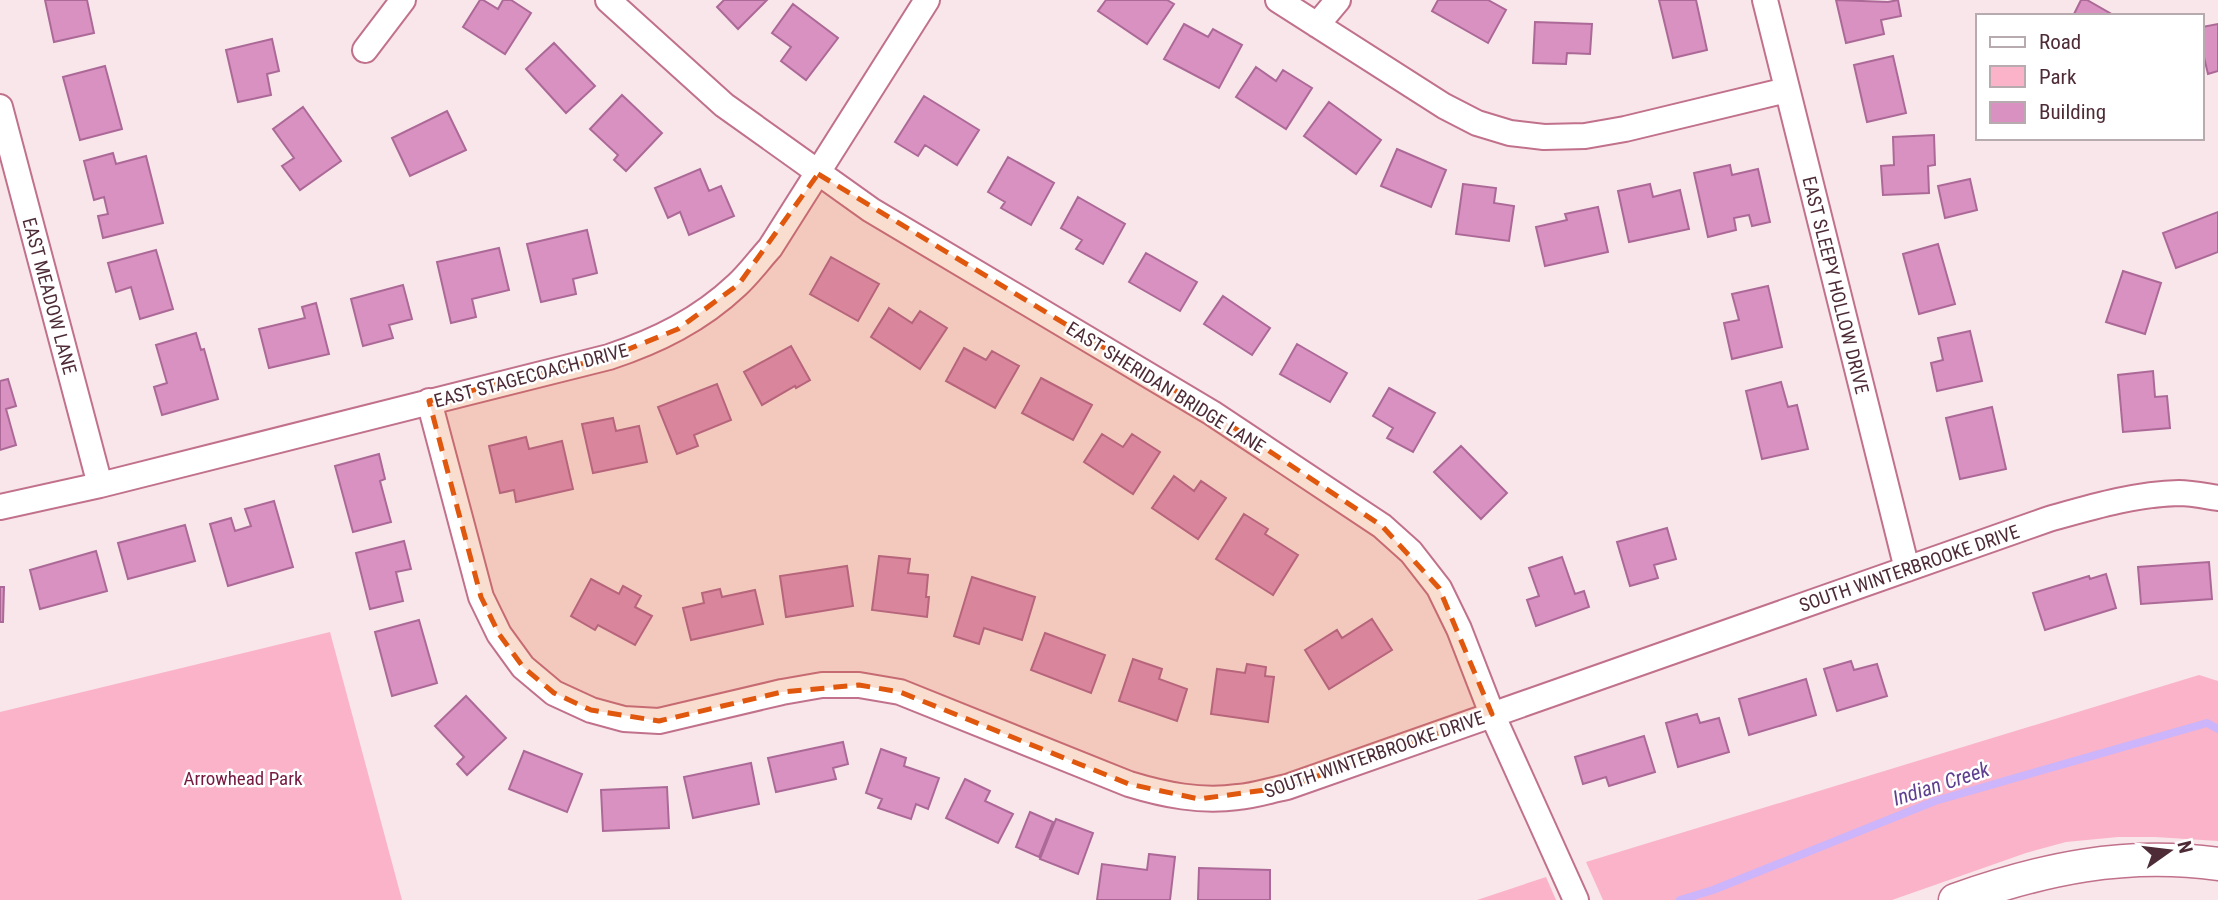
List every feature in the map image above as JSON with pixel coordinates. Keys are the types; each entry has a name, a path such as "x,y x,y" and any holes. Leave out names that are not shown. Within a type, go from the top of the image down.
{"street":[{"path":"365,50 403,0"},
{"name":"EAST SHERIDAN BRIDGE LANE","path":"608,0 724,105 871,210 1212,413 1382,526 1411,552 1439,588 1459,629 1492,714 1576,900"},
{"name":"EAST STAGECOACH DRIVE","path":"0,507 100,485 609,357 678,329 702,314 739,284 770,248 927,0"},
{"path":"1278,0 1444,106 1477,122 1510,133 1585,136 1612,132 1787,90"},
{"path":"1317,25 1338,0"},
{"name":"EAST SLEEPY HOLLOW DRIVE","path":"1765,0 1907,569"},
{"name":"EAST MEADOW LANE","path":"0,107 100,485"},
{"name":"SOUTH WINTERBROOKE DRIVE","path":"429,401 481,597 499,634 523,667 554,693 590,710 624,719 659,720 782,691 822,685 859,685 900,692 1129,784 1163,794 1199,799 1239,797 1287,787 2049,519 2134,498 2180,494 2218,498"},
{"path":"1956,900 2004,883 2085,864 2148,859 2218,864"}],"highlighted area":[{"path":"818,174 1212,413 1382,526 1439,588 1492,714 1287,787 1199,799 1129,784 900,692 859,685 782,692 659,721 591,710 554,693 523,667 499,634 481,597 429,401 609,357 678,329 739,284"}],"green space":[{"name":"Arrowhead Park","path":"330,632 402,900 0,900 0,712"},
{"path":"2199,675 2218,681 2218,841 2118,837 2066,842 2026,853 1892,900 1603,900 1586,862"},
{"path":"1546,877 1556,900 1477,900"}],"building":[{"path":"45,0 87,0 94,33 54,42"},
{"path":"480,0 498,9 503,0 511,0 531,13 505,54 463,27"},
{"path":"724,0 767,0 738,29 717,7"},
{"path":"1106,0 1167,0 1174,4 1147,44 1098,11"},
{"path":"1438,0 1488,0 1506,10 1488,43 1432,11"},
{"path":"1659,0 1696,0 1707,50 1673,58"},
{"path":"1836,0 1898,0 1901,16 1881,20 1884,34 1846,43"},
{"path":"2081,0 2087,0 2112,14 2074,14"},
{"path":"793,4 838,38 806,80 781,61 791,47 772,33"},
{"path":"1535,22 1592,24 1590,54 1567,53 1566,64 1533,63"},
{"path":"1184,24 1208,37 1213,29 1242,45 1219,88 1164,59"},
{"path":"2218,24 2218,71 2208,74 2204,57 2204,27"},
{"path":"272,39 279,71 267,74 271,95 238,102 226,50"},
{"path":"554,43 595,86 566,113 526,69"},
{"path":"1893,56 1906,113 1867,122 1854,65"},
{"path":"105,66 122,129 80,140 63,77"},
{"path":"1256,67 1276,81 1283,70 1312,88 1286,129 1236,97"},
{"path":"622,95 662,133 626,171 614,160 618,155 590,129"},
{"path":"924,96 979,130 957,165 925,145 918,156 895,142"},
{"path":"1329,102 1381,140 1356,174 1304,136"},
{"path":"303,107 341,161 300,190 282,166 294,158 273,129"},
{"path":"447,111 466,150 410,176 392,138"},
{"path":"1934,135 1935,165 1928,166 1929,193 1883,195 1881,166 1894,165 1893,137"},
{"path":"1397,149 1446,170 1431,207 1381,186"},
{"path":"113,153 116,164 146,156 163,223 103,238 98,216 108,214 104,197 94,200 84,161"},
{"path":"1008,157 1054,183 1031,225 1001,208 1005,202 988,192"},
{"path":"1730,165 1732,175 1758,169 1770,222 1752,226 1749,215 1734,218 1736,230 1708,237 1694,173"},
{"path":"700,169 709,191 721,186 734,216 689,235 680,212 668,218 655,188"},
{"path":"1970,179 1977,210 1945,218 1938,186"},
{"path":"1463,184 1496,188 1494,203 1514,206 1509,241 1456,234"},
{"path":"1650,184 1653,197 1680,190 1689,229 1629,242 1618,191"},
{"path":"1078,197 1125,224 1103,264 1076,249 1082,240 1061,228"},
{"path":"1598,207 1608,252 1545,266 1536,227 1567,220 1565,214"},
{"path":"2218,212 2218,252 2176,268 2163,233"},
{"path":"587,230 597,273 573,279 576,294 541,302 527,244"},
{"path":"1938,244 1955,304 1919,314 1903,254"},
{"path":"499,248 509,290 472,299 476,317 451,323 437,262"},
{"path":"156,250 173,309 140,319 131,287 116,292 108,263"},
{"path":"1146,253 1197,282 1180,311 1129,282"},
{"path":"831,257 879,284 858,321 810,294"},
{"path":"2123,271 2161,283 2145,334 2106,322"},
{"path":"403,285 412,319 389,325 393,338 363,346 351,299"},
{"path":"1768,286 1782,347 1732,359 1724,323 1739,320 1732,294"},
{"path":"1223,296 1270,328 1252,355 1204,324"},
{"path":"316,303 329,354 269,368 259,329 305,318 302,307"},
{"path":"889,308 912,323 920,311 947,328 920,369 871,337"},
{"path":"1970,331 1982,381 1937,391 1931,363 1943,360 1938,338"},
{"path":"196,333 201,350 204,349 218,399 162,415 154,387 167,383 156,345"},
{"path":"1297,344 1347,373 1330,402 1280,374"},
{"path":"791,346 810,380 762,405 744,372"},
{"path":"964,348 986,360 992,351 1019,366 995,408 946,381"},
{"path":"2153,371 2155,397 2167,396 2170,428 2123,432 2118,375"},
{"path":"1041,378 1092,405 1073,440 1022,413"},
{"path":"8,379 16,406 6,409 16,445 0,450 0,381"},
{"path":"1781,382 1788,407 1797,405 1808,449 1762,459 1746,391"},
{"path":"717,384 731,420 694,435 698,446 677,454 658,407"},
{"path":"1389,388 1435,413 1413,452 1387,438 1393,428 1373,416"},
{"path":"1992,407 2006,469 1960,479 1946,418"},
{"path":"613,418 616,431 639,426 647,462 593,473 582,424"},
{"path":"1102,434 1123,447 1132,434 1160,452 1133,494 1084,462"},
{"path":"526,437 529,449 562,441 573,489 516,502 514,490 500,493 489,446"},
{"path":"1461,446 1507,493 1481,519 1434,472"},
{"path":"379,454 385,479 380,481 391,522 353,532 335,466"},
{"path":"1174,476 1194,491 1201,481 1226,498 1198,539 1152,508"},
{"path":"274,501 293,567 228,586 210,524 231,518 235,531 251,526 245,509"},
{"path":"1244,514 1268,529 1265,534 1298,555 1273,595 1216,559"},
{"path":"185,525 195,561 128,579 118,543"},
{"path":"1667,528 1676,559 1654,565 1658,578 1630,586 1617,542"},
{"path":"404,541 411,569 396,572 403,601 370,609 356,553"},
{"path":"96,551 107,591 40,609 30,570"},
{"path":"879,556 910,559 908,573 928,575 927,617 872,610"},
{"path":"1562,557 1575,594 1584,591 1589,607 1536,626 1527,600 1539,596 1529,568"},
{"path":"2209,562 2212,599 2141,604 2138,567"},
{"path":"847,566 853,606 786,617 780,576"},
{"path":"2106,574 2116,608 2045,630 2033,593 2089,576 2090,579"},
{"path":"972,577 1035,597 1022,640 984,628 979,644 954,636"},
{"path":"591,579 619,594 623,586 641,596 635,607 652,616 635,645 598,625 595,630 571,616"},
{"path":"0,587 4,587 3,622 0,622"},
{"path":"720,589 722,597 755,590 763,624 691,640 683,608 704,603 702,593"},
{"path":"1372,619 1392,650 1329,689 1305,650 1337,630 1342,638"},
{"path":"419,620 437,683 392,696 375,632"},
{"path":"1045,633 1105,655 1091,693 1031,670"},
{"path":"1133,659 1162,669 1159,679 1187,689 1177,721 1119,701"},
{"path":"1851,661 1854,670 1877,664 1887,696 1837,711 1824,669"},
{"path":"1247,664 1266,667 1265,676 1274,677 1268,722 1211,714 1217,669 1245,673"},
{"path":"1806,679 1816,715 1749,735 1739,699"},
{"path":"466,696 506,738 467,775 457,764 464,757 435,726"},
{"path":"1697,714 1700,723 1719,718 1729,752 1678,767 1666,723"},
{"path":"1644,736 1655,772 1609,786 1606,777 1583,784 1575,757"},
{"path":"843,742 848,764 833,768 836,779 776,792 768,758"},
{"path":"881,749 906,758 904,766 939,778 928,809 916,804 911,819 878,808 882,799 866,793"},
{"path":"524,751 582,774 567,812 509,789"},
{"path":"751,763 759,804 693,818 684,777"},
{"path":"965,779 990,791 985,801 1013,814 998,843 946,818"},
{"path":"667,787 669,828 603,831 601,790"},
{"path":"1030,812 1053,822 1039,857 1016,847"},
{"path":"1056,819 1093,833 1078,874 1040,859"},
{"path":"1149,854 1175,857 1170,900 1097,900 1102,864 1147,870"},
{"path":"1199,868 1270,870 1270,900 1198,900"}],"waterway":[{"name":"Indian Creek","path":"1680,900 1713,890 1935,801 2207,723 2218,729"}]}
